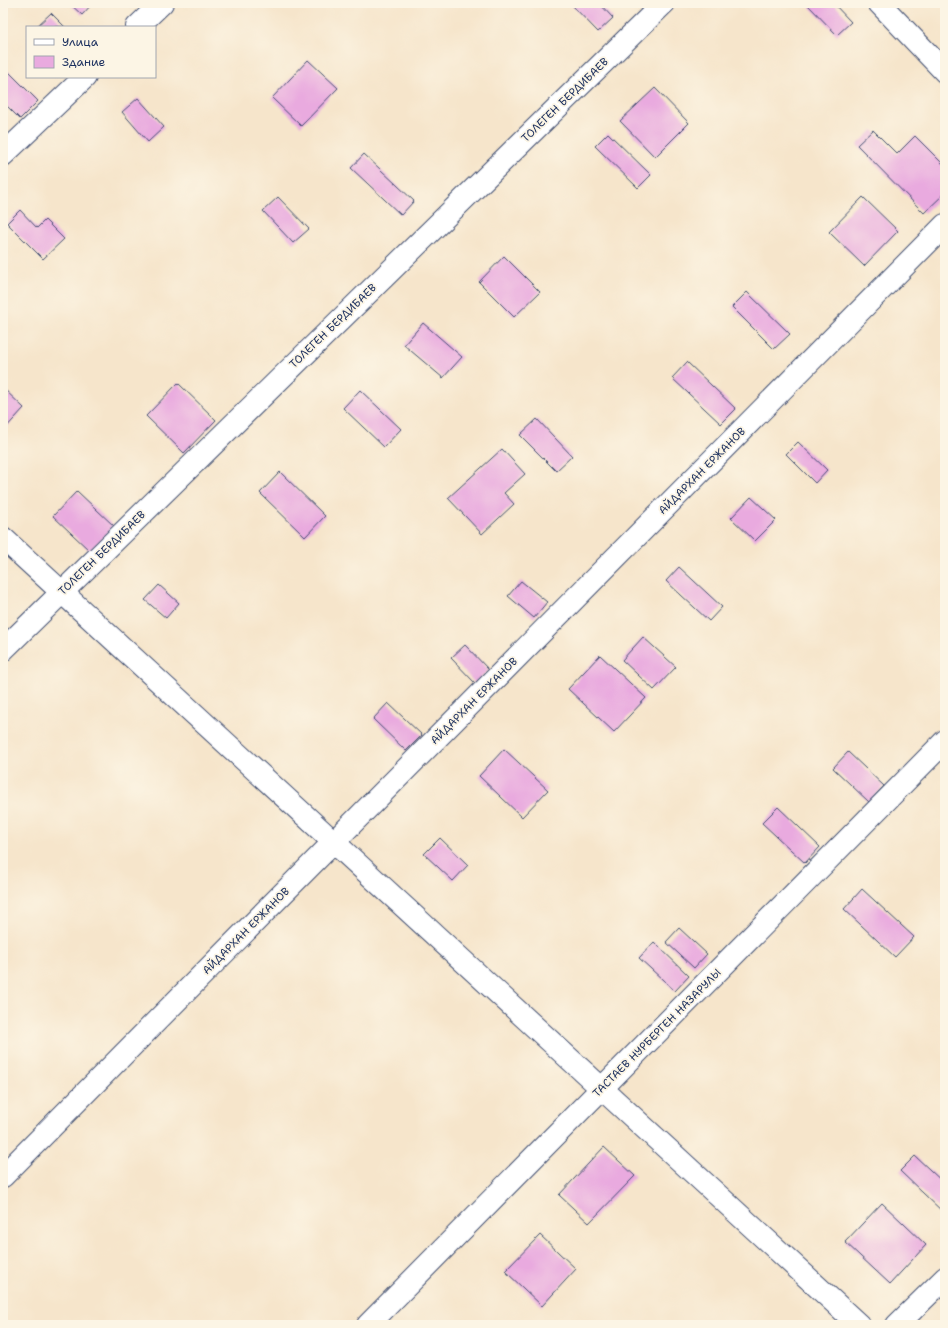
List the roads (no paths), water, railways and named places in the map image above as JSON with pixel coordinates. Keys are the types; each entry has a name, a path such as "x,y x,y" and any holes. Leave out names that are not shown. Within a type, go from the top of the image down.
{"street":[{"path":"138,26 162,3"},
{"name":"ТОЛЕГЕН БЕРДИБАЕВ","path":"3,650 664,3"},
{"path":"879,3 945,72"},
{"path":"3,155 83,78"},
{"name":"АЙДАРХАН ЕРЖАНОВ","path":"3,1176 945,226"},
{"path":"3,538 859,1325"},
{"name":"ТАСТАЕВ НУРБЕРГЕН НАЗАРУЛЫ","path":"368,1325 945,741"},
{"path":"897,1325 945,1278"}]}
